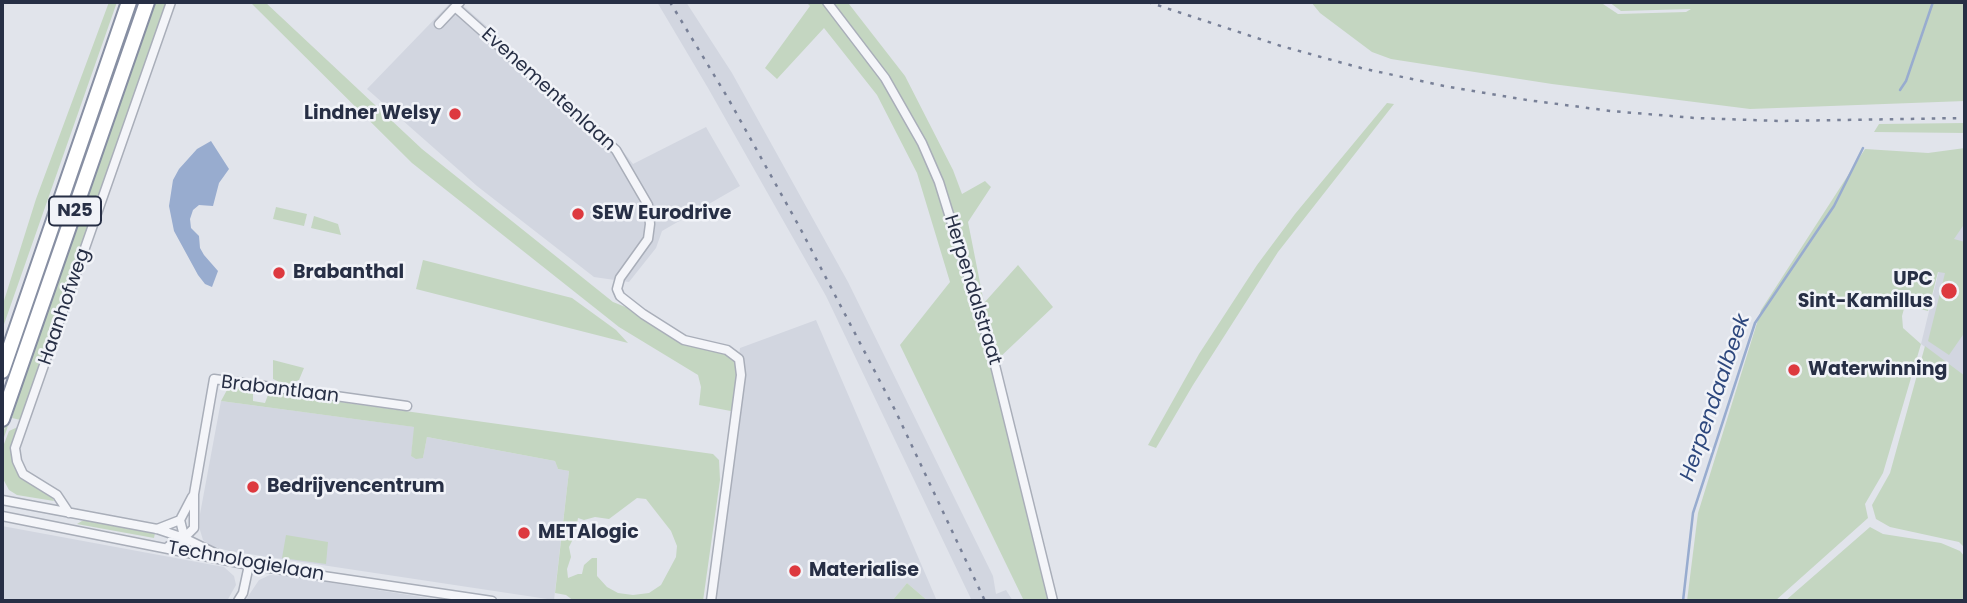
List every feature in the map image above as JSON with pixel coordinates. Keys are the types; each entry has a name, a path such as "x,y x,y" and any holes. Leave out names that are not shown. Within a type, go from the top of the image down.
{"highway":[{"name":"N25","path":"2,371 129,2"},
{"name":"N25","path":"2,419 147,2"}],"street":[{"name":"Haanhofweg","path":"69,513 57,495 23,474 15,448 171,2"},
{"name":"Herpendalstraat","path":"828,3 885,78 922,143 939,182 992,353 1053,601"},
{"path":"439,24 457,4"},
{"name":"Evenementenlaan","path":"457,4 617,149 648,205 650,223 648,239 620,278 617,289 620,296 684,340 727,350 740,359 741,375 711,601"},
{"name":"Brabantlaan","path":"199,549 194,528 194,494 214,379 407,405"},
{"name":"Brabantlaan","path":"180,520 194,494"},
{"path":"3,499 157,529 184,538 199,549"},
{"name":"Technologielaan","path":"2,516 166,547 199,549 249,565 492,601"},
{"path":"157,529 180,520 184,538"},
{"path":"166,547 180,542 194,528"},
{"path":"238,601 243,593 249,565"}],"shaded area":[{"path":"451,2 459,2 610,135 633,164 706,127 740,186 662,231 656,248 629,282 594,277 477,186 367,89"},
{"path":"657,2 686,2 732,73 848,282 993,576 996,594 1006,590 1013,601 972,601 826,296"},
{"name":"UPC Sint-Kamillus","path":"1965,205 1965,377 1921,344 1950,225"},
{"path":"816,320 937,601 928,601 907,583 892,601 711,601 740,348"},
{"path":"221,401 415,427 411,456 423,458 427,437 555,461 558,469 569,471 554,600 229,551 211,546 203,540 200,514"},
{"path":"2,526 224,567 234,576 236,585 227,601 2,601"},
{"path":"270,575 447,601 245,601 259,580"}],"green space":[{"path":"109,2 117,2 2,330 2,307 36,199"},
{"path":"132,2 141,2 2,405 2,394 51,251 51,238"},
{"path":"156,2 167,2 25,421 12,418 16,403 2,443 2,436 74,222 79,218 28,369"},
{"path":"250,2 265,2 422,149 613,302 643,314 684,340 739,359 736,412 699,405 701,387 698,375 619,327 412,163"},
{"path":"806,2 850,2 905,76 953,170 962,194 985,181 991,187 968,222 984,303 1018,265 1053,307 998,359 1000,373 996,382 1049,601 1024,601 900,345 950,282 917,173 877,95 824,28 777,79 765,68 810,6"},
{"path":"1311,2 1600,2 1618,14 1686,12 1691,9 1621,11 1609,2 1965,2 1965,101 1750,109 1552,84 1391,59 1372,52 1320,13"},
{"path":"1387,103 1394,104 1278,252 1156,448 1148,445 1199,354 1257,265 1295,214"},
{"path":"1965,123 1965,133 1874,132 1879,124"},
{"path":"1965,148 1965,223 1954,239 1965,242 1965,332 1949,355 1928,341 1945,273 1938,272 1928,311 1905,305 1903,328 1921,344 1883,473 1865,504 1868,518 1775,601 1687,601 1698,513 1761,310 1865,149 1928,153"},
{"path":"276,207 307,214 304,226 273,219"},
{"path":"314,216 338,224 341,235 311,228"},
{"path":"423,260 572,298 616,330 628,343 416,289"},
{"path":"1925,346 1965,376 1965,548 1959,542 1890,527 1876,519 1872,505 1890,473"},
{"path":"273,360 304,368 299,380 286,385 273,379"},
{"path":"233,387 253,390 253,401 265,403 269,392 713,454 719,460 720,480 703,601 574,601 566,595 555,593 569,471 558,469 555,461 427,437 423,458 416,459 411,456 414,427 221,401 227,390","holes":["637,498 646,499 671,531 677,546 676,557 661,585 649,593 618,593 607,587 597,576 597,558 592,558 584,565 582,574 568,578 567,569 571,557 569,547 578,518 609,519"]},
{"path":"20,426 11,454 16,469 23,480 51,495 54,501 17,495 9,490 2,477 4,444 9,431"},
{"path":"82,521 155,533 154,538 77,524"},
{"path":"1870,527 1883,534 1941,543 1960,551 1965,557 1965,601 1785,601"},
{"path":"286,535 328,542 326,564 282,558"},
{"path":"907,583 928,601 892,601"}],"water":[{"path":"211,141 229,169 219,183 213,206 199,205 193,210 190,219 191,228 199,236 200,248 218,271 212,287 205,284 198,275 174,231 169,206 173,180 179,169 197,149"}],"waterway":[{"name":"Herpendaalbeek","path":"1900,90 1906,81 1933,2"},
{"name":"Herpendaalbeek","path":"1683,601 1693,513 1755,323 1834,206 1863,148"}],"railway":[{"path":"670,2 729,100 800,228 896,412 985,601"},
{"path":"1148,2 1281,46 1361,68 1527,100 1695,118 1780,121 1965,118"}],"place":[{"name":"Lindner Welsy","path":"455,114"},
{"name":"SEW Eurodrive","path":"578,214"},
{"name":"Brabanthal","path":"279,273"},
{"name":"UPC Sint-Kamillus","path":"1949,291"},
{"name":"Waterwinning","path":"1794,370"},
{"name":"Bedrijvencentrum","path":"253,487"},
{"name":"METAlogic","path":"524,533"},
{"name":"Materialise","path":"795,571"}]}
